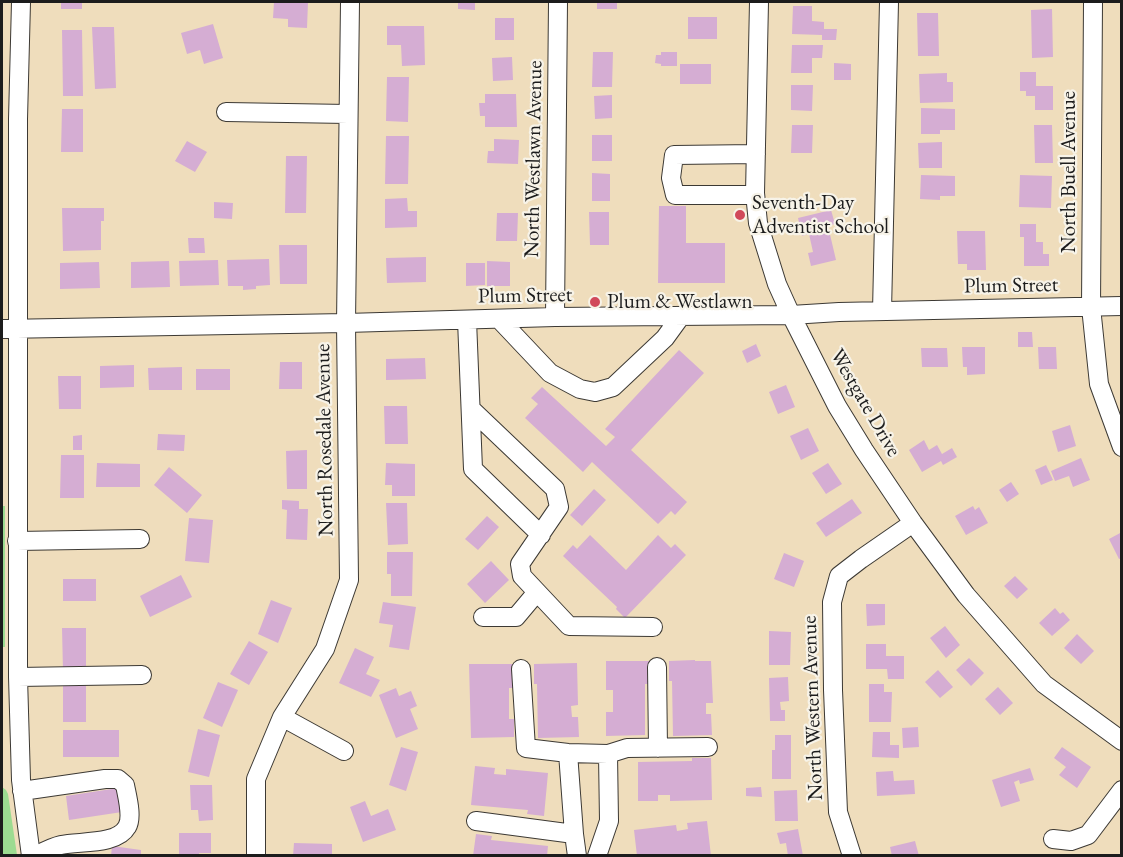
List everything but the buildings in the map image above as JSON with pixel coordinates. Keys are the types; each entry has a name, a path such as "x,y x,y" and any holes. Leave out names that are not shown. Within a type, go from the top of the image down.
{"street":[{"path":"21,2 10,119 10,329 22,791 33,855 60,846 102,841 121,835 129,825 129,806 125,785 118,779 22,791"},
{"name":"North Rosedale Avenue","path":"256,855 256,779 282,717 326,649 349,580 346,323 350,2"},
{"name":"North Westlawn Avenue","path":"555,317 558,2"},
{"name":"Westgate Drive","path":"759,2 755,195 758,223 767,255 791,315 837,406 864,450 913,523 966,595 1044,684 1122,741"},
{"path":"882,311 890,2"},
{"name":"North Buell Avenue","path":"1093,2 1091,307 1099,384 1122,447"},
{"path":"226,112 348,114"},
{"path":"755,195 675,195 671,178 674,155 756,154"},
{"name":"Plum Street","path":"10,329 555,317 791,315 1122,306"},
{"path":"499,319 550,373 580,389 595,392 613,387 666,338 681,316"},
{"path":"467,320 473,469 541,535"},
{"path":"471,409 555,489 559,507 520,564 522,576 568,626 653,627"},
{"name":"North Western Avenue","path":"852,855 838,812 832,690 832,602 839,576 913,523"},
{"path":"17,541 140,539"},
{"path":"483,617 516,617 537,592"},
{"path":"657,667 658,748"},
{"path":"521,669 526,748 568,753 608,754 627,748 708,747"},
{"path":"18,676 142,675"},
{"path":"282,717 344,751"},
{"path":"568,753 577,855"},
{"path":"597,855 609,821 608,754"},
{"path":"1053,839 1071,841 1088,835 1122,789"},
{"path":"476,821 574,834"}],"green space":[{"path":"2,506 5,506 5,647 2,647"},
{"path":"2,787 8,794 17,855 2,855"}],"place":[{"name":"Seventh-Day Adventist School","path":"740,215"},
{"name":"Plum & Westlawn","path":"595,302"}]}
